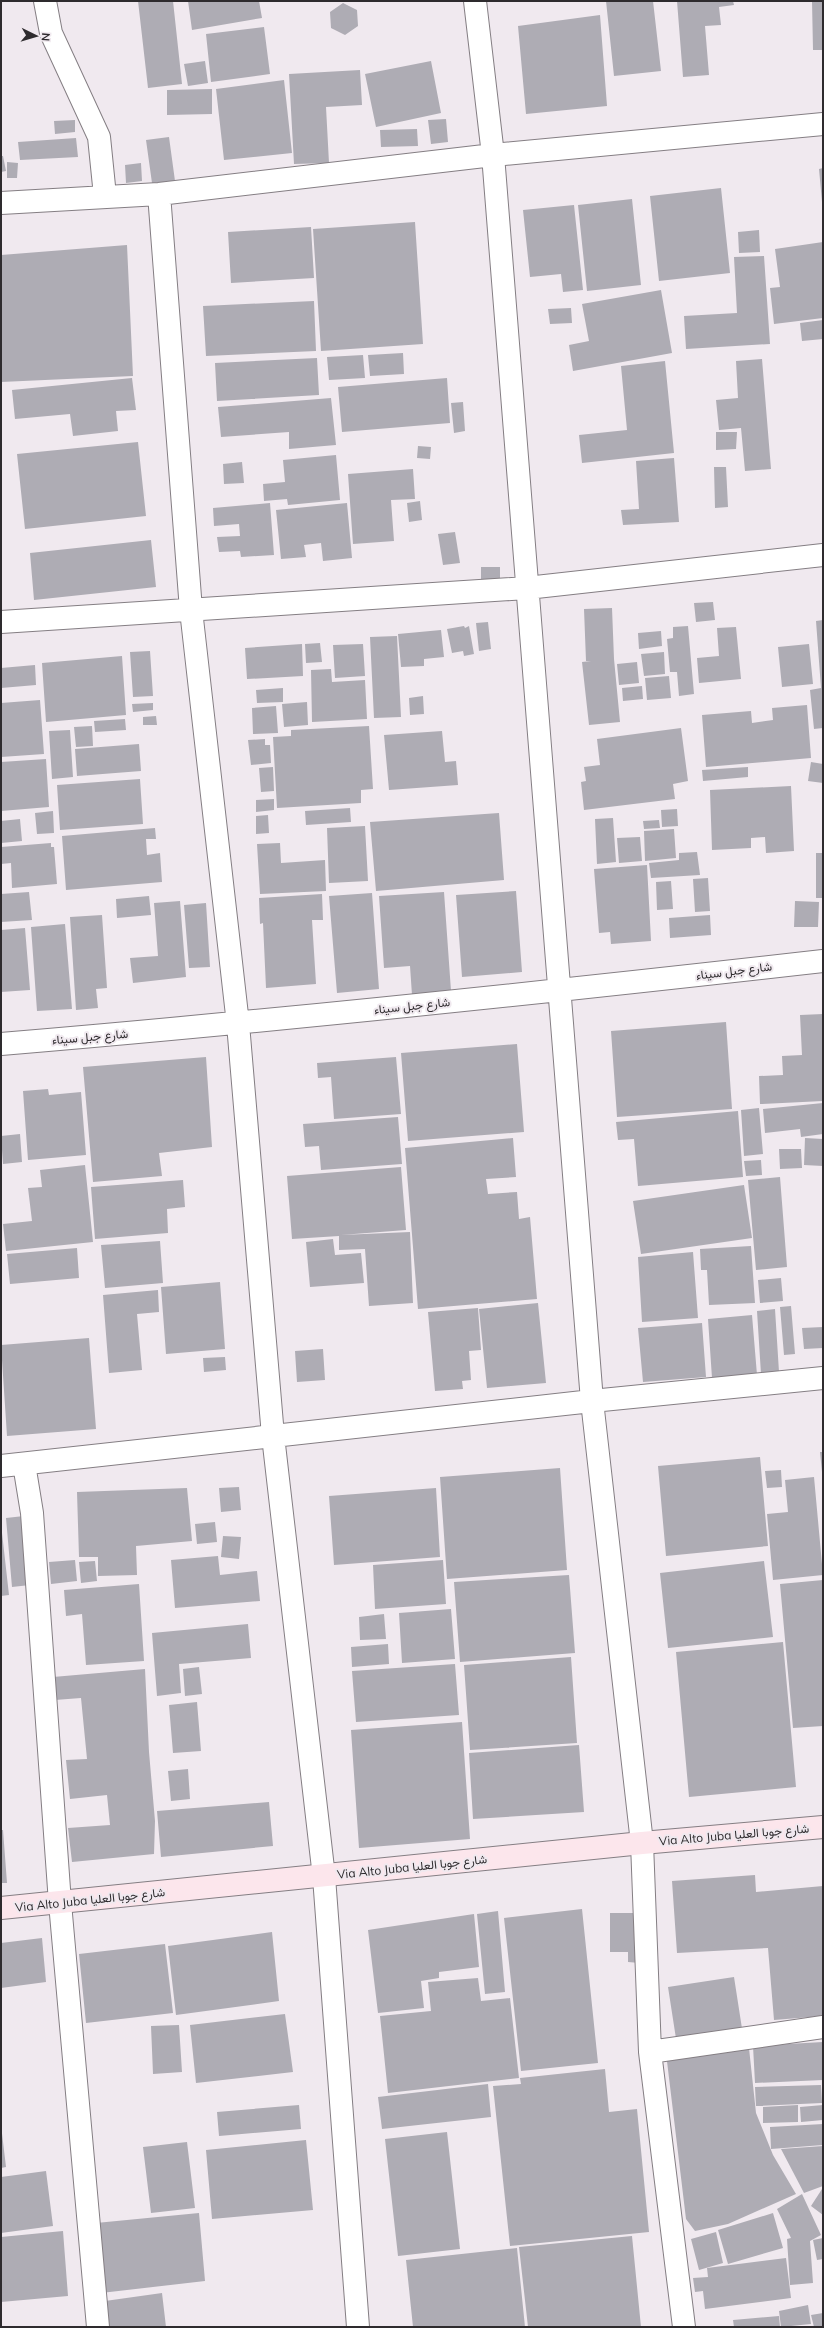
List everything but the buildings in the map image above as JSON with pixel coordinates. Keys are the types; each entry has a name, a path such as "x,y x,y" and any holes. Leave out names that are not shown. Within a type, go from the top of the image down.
{"street":[{"path":"45,1 51,33 99,137 105,196"},
{"path":"475,1 493,156 526,588 560,991 592,1401 642,1843 650,2052 684,2327"},
{"path":"1,203 159,194 493,156 823,124"},
{"path":"159,194 191,610 238,1024 273,1436 324,1877 358,2327"},
{"path":"1,622 526,588 823,556"},
{"name":"شارع جبل سيناء","path":"1,1044 238,1024 560,991 823,961"},
{"path":"1,1466 592,1401 823,1378"},
{"path":"24,1464 32,1513 60,1903 98,2327"},
{"name":"Via Alto Juba شارع جوبا العليا","path":"1,1908 324,1877 642,1843 823,1827"},
{"path":"650,2052 823,2027"}]}
